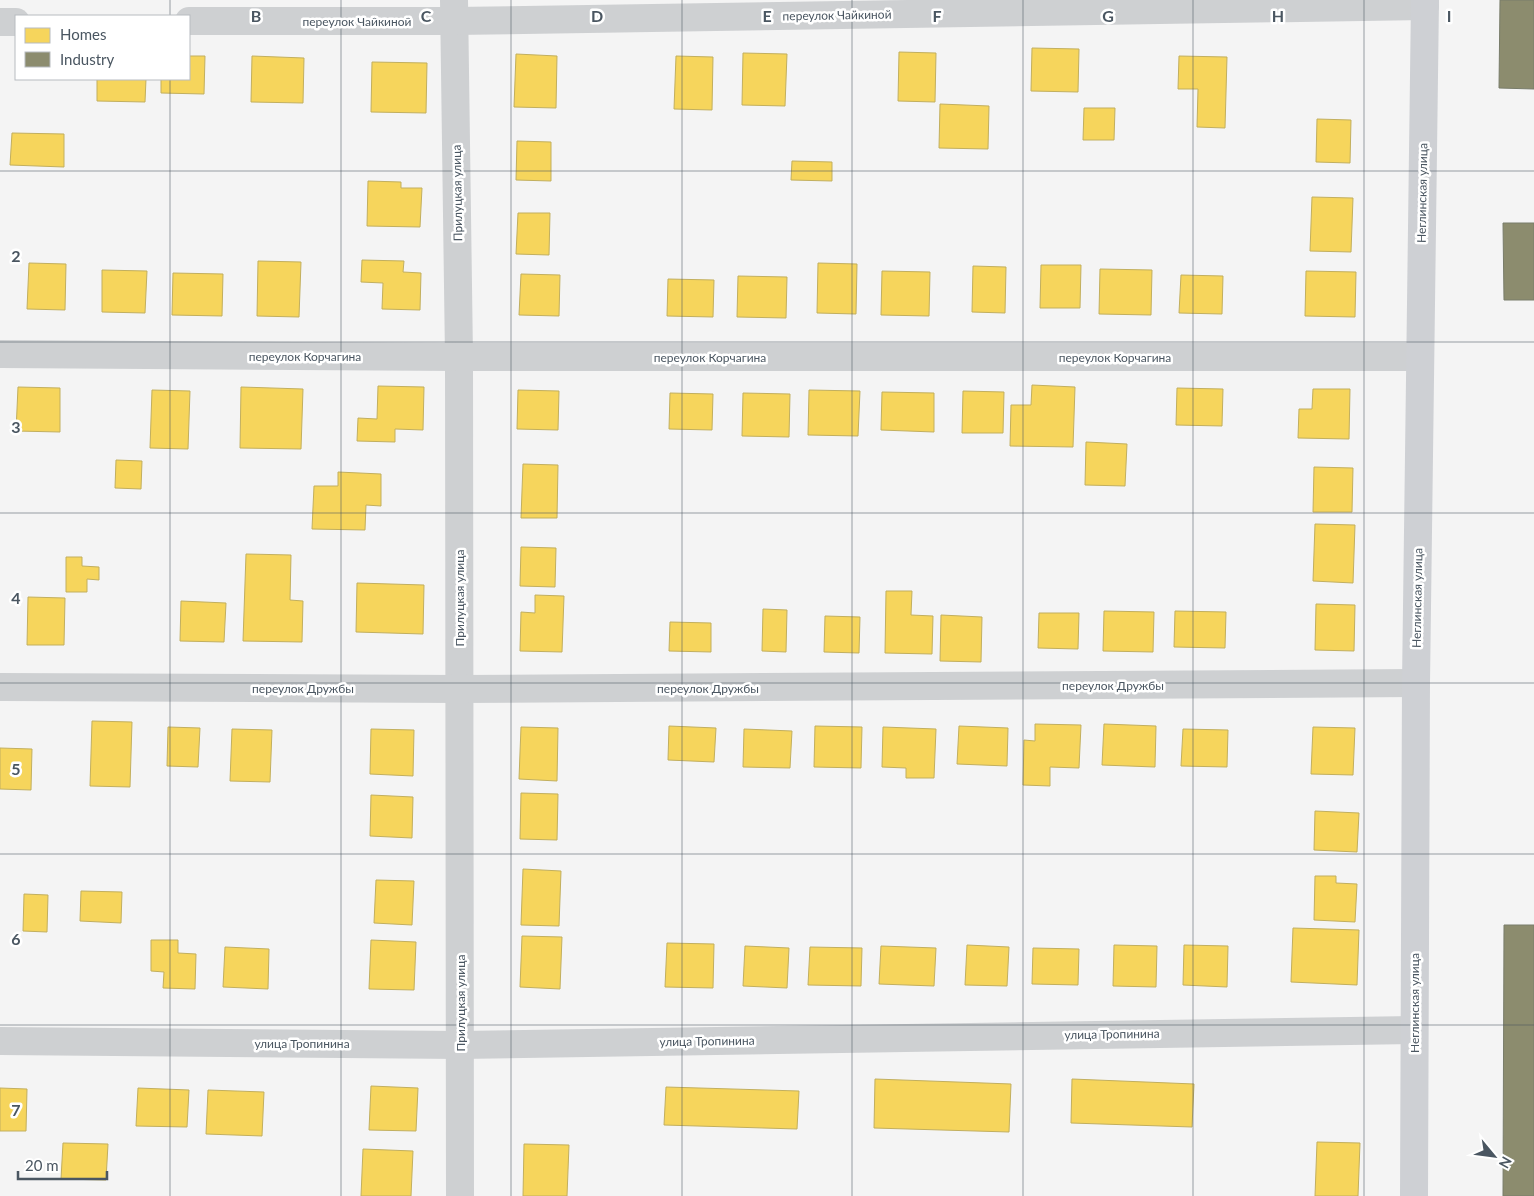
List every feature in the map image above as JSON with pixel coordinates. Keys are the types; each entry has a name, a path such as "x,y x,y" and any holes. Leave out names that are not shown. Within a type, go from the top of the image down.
{"street":[{"name":"переулок Чайкиной","path":"190,21 454,10 1425,3"},
{"name":"Неглинская улица","path":"1414,1196 1419,357 1425,3"},
{"name":"Прилуцкая улица","path":"454,10 459,357 460,1196"},
{"path":"0,22 15,22"},
{"name":"переулок Корчагина","path":"0,354 459,357 1419,357"},
{"name":"переулок Дружбы","path":"0,687 458,689 1416,683"},
{"name":"улица Тропинина","path":"0,1041 460,1044 1414,1030"}],"building: Homes":[{"path":"1032,48 1079,49 1078,92 1031,91"},
{"path":"899,52 936,53 935,102 898,101"},
{"path":"743,53 787,54 785,106 742,105"},
{"path":"516,54 557,56 556,108 514,107"},
{"path":"190,56 205,56 204,94 161,93 161,80 190,80"},
{"path":"252,56 304,58 303,103 251,102"},
{"path":"676,56 713,57 712,110 674,109"},
{"path":"1179,56 1227,57 1225,128 1197,127 1198,89 1178,89"},
{"path":"372,62 427,63 426,113 371,112"},
{"path":"97,80 146,80 145,102 97,101"},
{"path":"940,104 989,106 988,149 939,148"},
{"path":"1084,108 1115,108 1114,140 1083,140"},
{"path":"1317,119 1351,120 1350,163 1316,162"},
{"path":"12,133 64,134 64,167 10,165"},
{"path":"517,141 551,142 551,181 516,180"},
{"path":"792,161 832,162 832,181 791,180"},
{"path":"368,181 401,182 401,188 422,188 420,227 367,226"},
{"path":"1312,197 1353,198 1351,252 1310,251"},
{"path":"518,213 550,213 549,255 516,254"},
{"path":"362,260 404,261 403,272 421,273 420,310 382,309 383,283 361,282"},
{"path":"258,261 301,262 299,317 257,316"},
{"path":"29,263 66,264 65,310 27,309"},
{"path":"818,263 857,264 856,314 817,313"},
{"path":"1041,265 1081,265 1080,308 1040,308"},
{"path":"973,266 1006,267 1005,313 972,312"},
{"path":"1100,269 1152,270 1151,315 1099,314"},
{"path":"102,270 147,271 145,313 102,312"},
{"path":"882,271 930,272 929,316 881,315"},
{"path":"1306,271 1356,272 1355,317 1305,316"},
{"path":"173,273 223,274 222,316 172,315"},
{"path":"521,274 560,275 559,316 519,315"},
{"path":"1181,275 1223,276 1222,314 1179,313"},
{"path":"738,276 787,277 786,318 737,317"},
{"path":"668,279 714,280 713,317 667,316"},
{"path":"1032,385 1075,387 1073,447 1010,446 1011,405 1031,405"},
{"path":"378,386 424,387 423,430 395,429 395,442 357,441 358,418 377,419"},
{"path":"18,387 60,388 60,432 16,431"},
{"path":"241,387 303,389 301,449 240,448"},
{"path":"1177,388 1223,389 1222,426 1176,425"},
{"path":"1313,389 1350,389 1349,439 1298,438 1299,409 1312,409"},
{"path":"152,390 190,391 188,449 150,448"},
{"path":"518,390 559,391 558,430 517,429"},
{"path":"809,390 860,391 858,436 808,435"},
{"path":"963,391 1004,392 1003,433 962,433"},
{"path":"882,392 934,393 934,432 881,430"},
{"path":"670,393 713,394 712,430 669,429"},
{"path":"743,393 790,394 789,437 742,436"},
{"path":"1086,442 1127,444 1125,486 1085,485"},
{"path":"116,460 142,461 141,489 115,488"},
{"path":"523,464 558,465 557,518 521,518"},
{"path":"1314,467 1353,468 1352,512 1313,512"},
{"path":"338,472 381,474 381,506 366,505 365,530 312,529 314,486 338,486"},
{"path":"1315,524 1355,525 1353,583 1313,581"},
{"path":"521,547 556,548 555,587 520,586"},
{"path":"246,554 291,555 290,600 303,601 302,642 243,641"},
{"path":"66,557 82,557 82,566 99,567 99,580 87,579 87,592 66,592"},
{"path":"357,583 424,585 423,634 356,632"},
{"path":"886,591 912,591 911,615 933,616 932,654 885,653"},
{"path":"535,595 564,596 562,652 520,651 521,612 535,613"},
{"path":"28,597 65,598 64,645 27,645"},
{"path":"181,601 226,603 224,642 180,641"},
{"path":"1316,604 1355,605 1354,651 1315,650"},
{"path":"763,609 787,610 786,652 762,651"},
{"path":"1104,611 1154,612 1153,652 1103,651"},
{"path":"1175,611 1226,612 1225,648 1174,647"},
{"path":"1039,613 1079,613 1078,649 1038,648"},
{"path":"941,615 982,617 981,662 940,661"},
{"path":"825,616 860,617 859,653 824,652"},
{"path":"670,622 711,623 711,652 669,651"},
{"path":"92,721 132,722 130,787 90,786"},
{"path":"1035,724 1081,725 1079,768 1050,767 1050,786 1023,785 1024,740 1035,741"},
{"path":"1104,724 1156,726 1155,767 1102,765"},
{"path":"669,726 716,728 714,762 668,760"},
{"path":"815,726 862,727 861,768 814,767"},
{"path":"959,726 1008,728 1007,766 957,764"},
{"path":"168,727 200,728 198,767 167,766"},
{"path":"521,727 558,728 557,781 519,779"},
{"path":"883,727 936,729 934,778 906,778 906,768 882,767"},
{"path":"1313,727 1355,728 1353,775 1311,774"},
{"path":"232,729 272,730 270,782 230,781"},
{"path":"371,729 414,730 413,776 370,774"},
{"path":"744,729 792,731 790,768 743,767"},
{"path":"1183,729 1228,730 1227,767 1181,766"},
{"path":"0,748 32,749 31,790 0,789"},
{"path":"521,793 558,794 557,840 520,839"},
{"path":"371,795 413,797 412,838 370,836"},
{"path":"1315,811 1359,813 1357,852 1314,850"},
{"path":"523,869 561,871 559,926 521,925"},
{"path":"1315,876 1336,876 1336,883 1357,884 1355,922 1314,920"},
{"path":"376,880 414,881 412,925 374,923"},
{"path":"81,891 122,892 121,923 80,921"},
{"path":"24,894 48,895 47,932 23,931"},
{"path":"1293,928 1359,930 1357,985 1291,982"},
{"path":"522,936 562,937 560,989 520,987"},
{"path":"151,940 178,940 178,953 196,954 195,989 163,988 164,972 151,971"},
{"path":"371,940 416,942 414,990 369,989"},
{"path":"667,943 714,944 713,988 665,987"},
{"path":"967,945 1009,947 1007,986 965,985"},
{"path":"1114,945 1157,946 1156,987 1113,986"},
{"path":"1184,945 1228,946 1227,987 1183,985"},
{"path":"745,946 789,948 787,988 743,986"},
{"path":"881,946 936,948 934,986 879,984"},
{"path":"225,947 269,949 268,989 223,987"},
{"path":"810,947 862,948 861,986 808,985"},
{"path":"1033,948 1079,949 1078,985 1032,984"},
{"path":"875,1079 1011,1084 1009,1132 874,1128"},
{"path":"1072,1079 1194,1084 1192,1127 1071,1123"},
{"path":"371,1086 418,1088 416,1131 369,1130"},
{"path":"666,1087 799,1091 797,1129 664,1125"},
{"path":"0,1088 27,1089 26,1131 0,1131"},
{"path":"138,1088 189,1090 187,1127 136,1126"},
{"path":"208,1090 264,1092 262,1136 206,1134"},
{"path":"1317,1142 1360,1143 1358,1196 1315,1196"},
{"path":"63,1143 108,1144 106,1180 61,1179"},
{"path":"524,1144 569,1145 567,1196 523,1196"},
{"path":"363,1149 413,1151 411,1196 361,1196"}],"building: Industry":[{"path":"1500,0 1534,0 1534,89 1499,88"},
{"path":"1503,223 1534,223 1534,300 1504,300"},
{"path":"1504,925 1534,925 1534,1196 1503,1196"}]}
